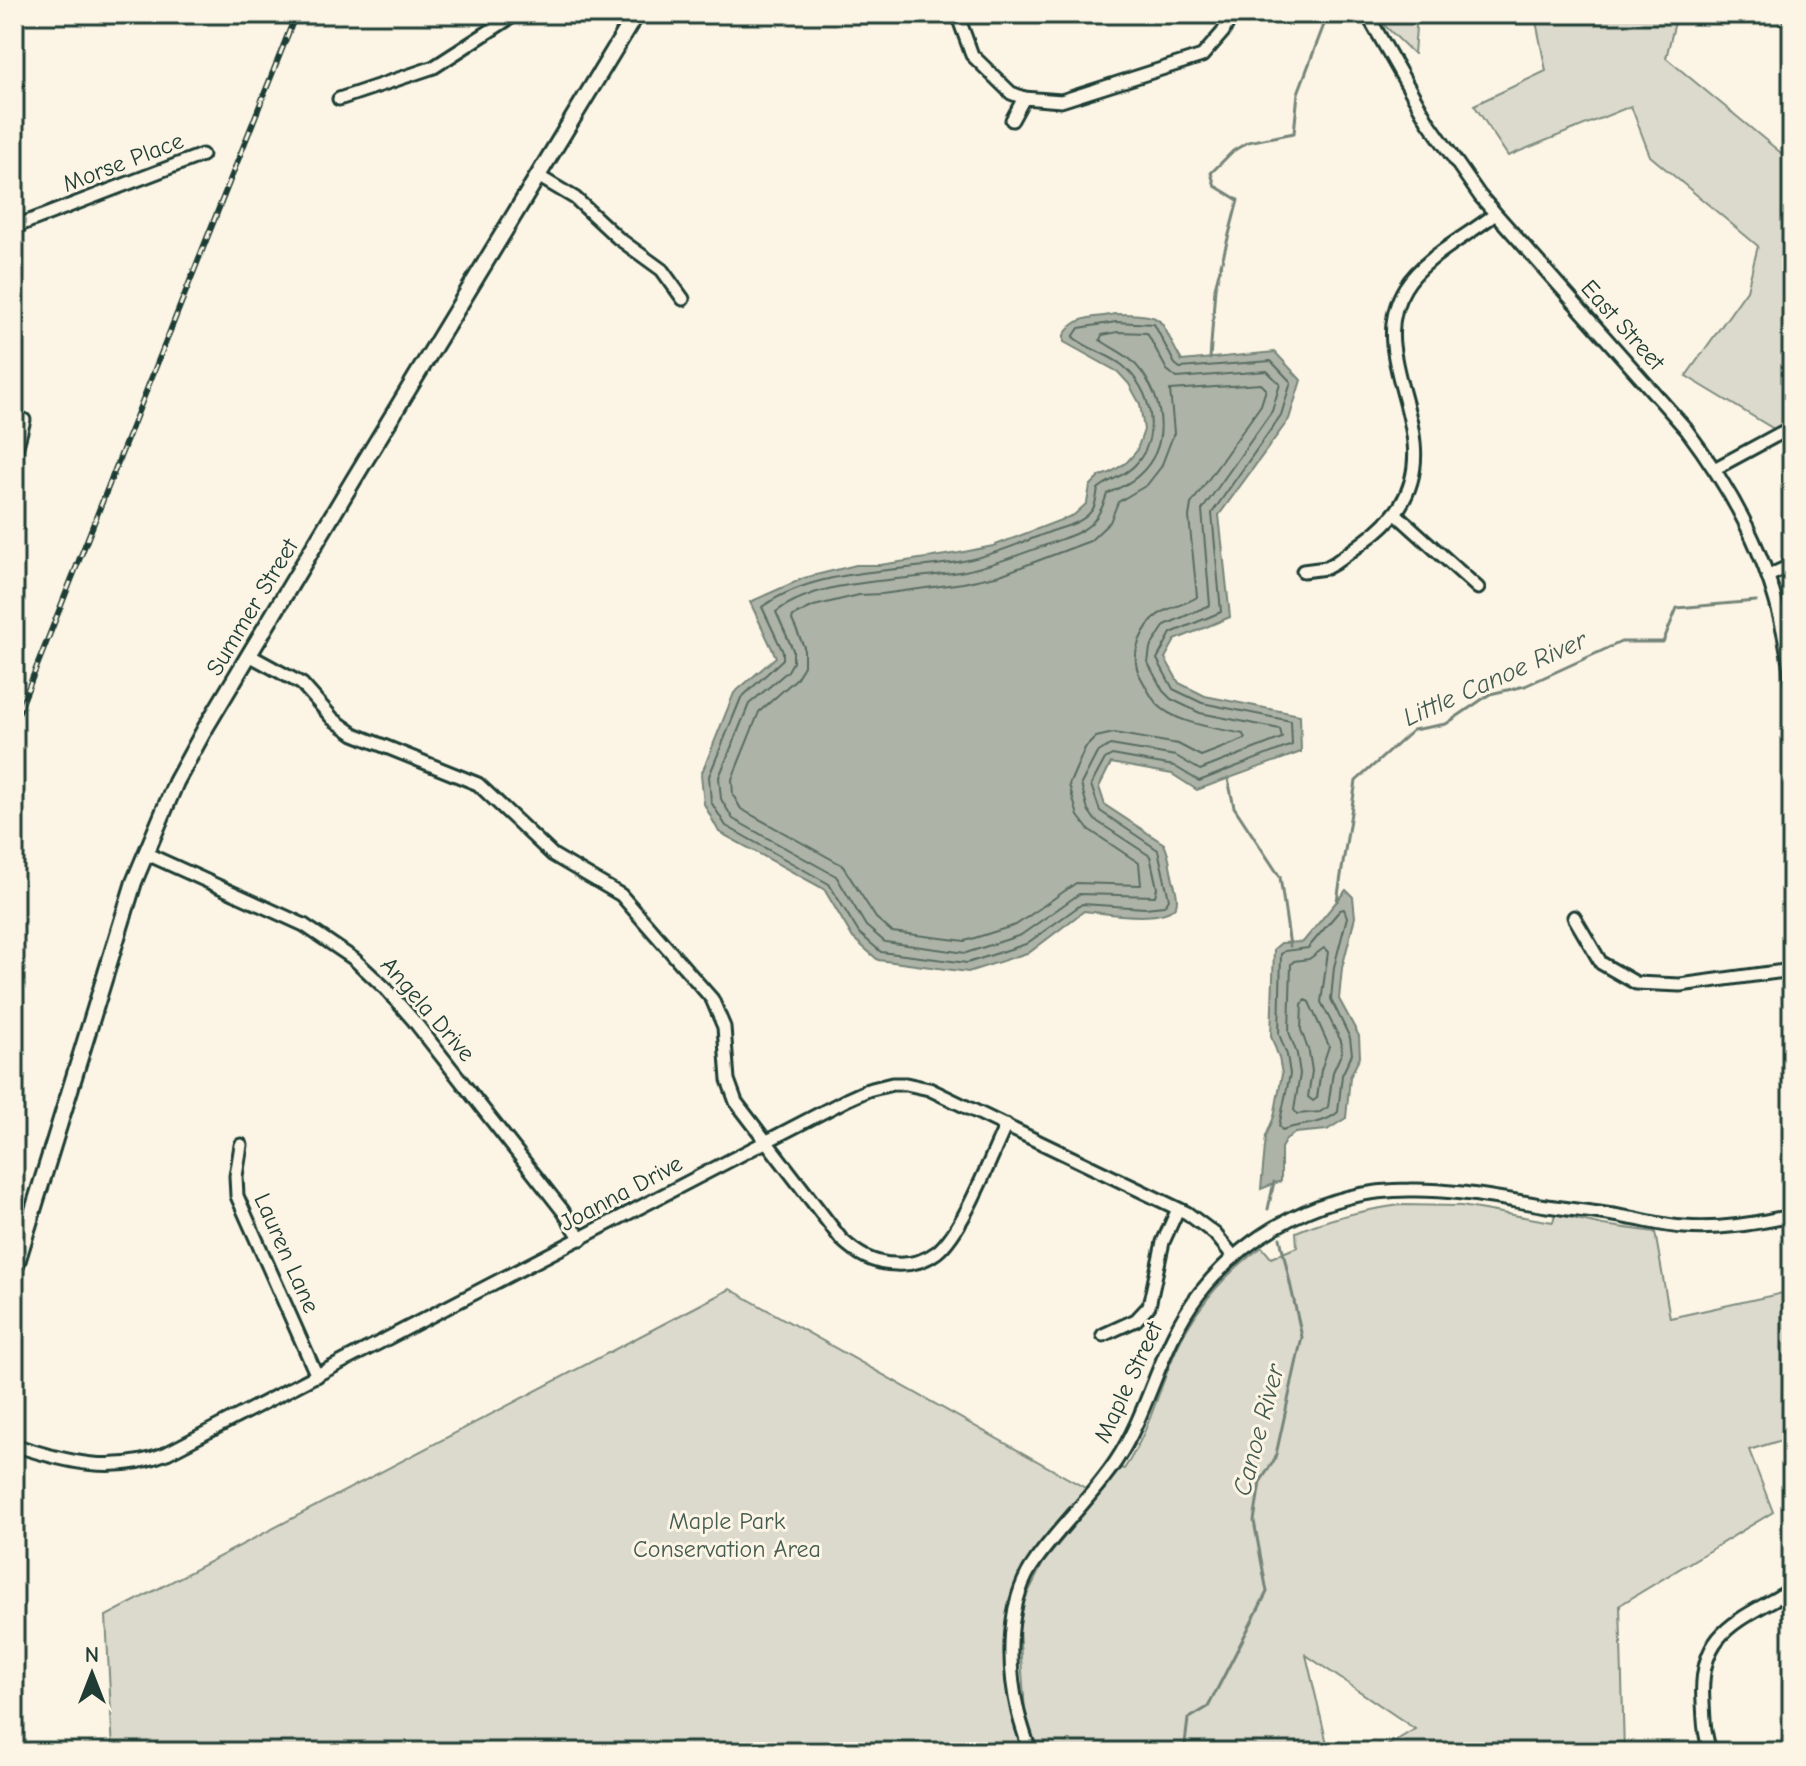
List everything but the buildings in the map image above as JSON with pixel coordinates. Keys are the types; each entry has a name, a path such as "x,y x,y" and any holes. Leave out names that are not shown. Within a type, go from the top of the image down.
{"main road":[{"name":"Summer Street","path":"14,1272 145,853 176,782 249,655 636,14"}],"street":[{"path":"339,99 434,67 516,14"},
{"path":"957,14 972,55 1011,93 1024,98 1061,101 1202,56 1223,32 1232,14"},
{"name":"East Street","path":"1367,14 1432,128 1494,215 1686,429 1716,468 1747,523 1768,576 1784,637 1792,689"},
{"path":"1786,14 1792,18"},
{"path":"1012,120 1024,98"},
{"name":"Morse Place","path":"14,227 202,155"},
{"path":"538,176 575,198 618,238 655,264 671,280 683,299"},
{"path":"1303,571 1326,568 1335,563 1395,513 1410,488 1416,465 1414,432 1392,342 1397,304 1405,287 1417,273 1494,215"},
{"path":"14,457 24,420"},
{"path":"1716,468 1792,427"},
{"path":"1395,513 1478,588"},
{"path":"1768,576 1792,565"},
{"path":"249,655 302,684 333,719 354,734 478,784 553,855 605,883 626,900 712,999 724,1027 726,1070 736,1102 854,1251 870,1260 902,1264 929,1257 945,1244 1006,1125"},
{"name":"Angela Drive","path":"145,853 304,925 371,974 414,1021 563,1211 581,1239"},
{"path":"1574,917 1601,963 1636,983 1680,985 1792,970"},
{"name":"Joanna Drive","path":"14,1445 80,1464 119,1466 143,1462 167,1453 767,1141 868,1090 892,1084 929,1089 1178,1209 1202,1222 1234,1257"},
{"name":"Lauren Lane","path":"241,1145 236,1176 237,1196 317,1376"},
{"name":"Maple Street","path":"1030,1752 1018,1713 1012,1660 1014,1611 1022,1585 1034,1562 1118,1459 1134,1431 1166,1350 1199,1294 1258,1237 1308,1211 1344,1198 1411,1189 1474,1195 1679,1227 1727,1226 1792,1216"},
{"path":"1103,1335 1136,1320 1149,1306 1163,1242 1178,1209"},
{"path":"1711,1752 1704,1728 1702,1687 1708,1652 1731,1626 1792,1589"}],"green space":[{"path":"1378,14 1417,14 1414,54 1381,22"},
{"path":"1500,14 1677,14 1666,58 1792,162 1792,440 1686,376 1747,290 1758,246 1650,156 1631,106 1508,156 1474,105 1546,71 1536,21"},
{"path":"1400,1205 1461,1206 1553,1222 1555,1214 1655,1232 1670,1318 1792,1291 1792,1437 1749,1450 1773,1512 1620,1605 1624,1752 1377,1752 1415,1729 1306,1655 1329,1752 1038,1752 1025,1711 1019,1631 1024,1601 1043,1563 1132,1456 1178,1345 1197,1313 1220,1284 1262,1247 1271,1258 1297,1247 1296,1232 1347,1215"},
{"name":"Maple Park Conservation Area","path":"730,1289 1087,1489 1033,1553 1012,1595 1006,1640 1007,1664 1017,1733 1023,1752 113,1752 106,1616"}],"water":[{"path":"1115,314 1145,315 1160,321 1182,361 1275,352 1301,380 1289,419 1219,515 1230,617 1175,640 1165,658 1179,683 1205,696 1300,715 1301,752 1197,790 1172,774 1111,763 1099,787 1105,805 1164,844 1177,896 1176,905 1170,911 1133,916 1084,911 1030,952 968,972 878,960 853,938 824,889 719,832 704,804 701,775 734,693 776,657 750,602 804,578 856,565 880,565 993,546 1074,515 1087,503 1090,486 1100,476 1127,462 1136,452 1144,430 1140,404 1129,384 1118,372 1064,342 1069,328 1080,320"},
{"path":"1346,890 1353,897 1355,917 1342,968 1339,999 1359,1036 1360,1057 1350,1077 1346,1118 1327,1130 1295,1133 1286,1139 1281,1148 1281,1181 1261,1189 1266,1136 1274,1117 1282,1074 1271,1036 1274,949 1281,943 1303,942"}],"waterway":[{"name":"Canoe River","path":"1210,359 1215,288 1238,200 1215,186 1211,173 1233,151 1248,142 1294,133 1298,93 1325,22 1322,14"},
{"name":"Little Canoe River","path":"1785,593 1792,594"},
{"name":"Little Canoe River","path":"1337,901 1356,781 1413,730 1446,724 1490,694 1525,686 1621,642 1663,642 1677,608 1756,601"},
{"name":"Canoe River","path":"1228,779 1234,807 1280,877 1290,946"},
{"name":"Canoe River","path":"1268,1209 1274,1182"},
{"name":"Canoe River","path":"1184,1752 1188,1719 1208,1707 1267,1592 1254,1521 1260,1482 1275,1459 1302,1337 1280,1238"}],"railway":[{"path":"14,724 296,14"}]}
